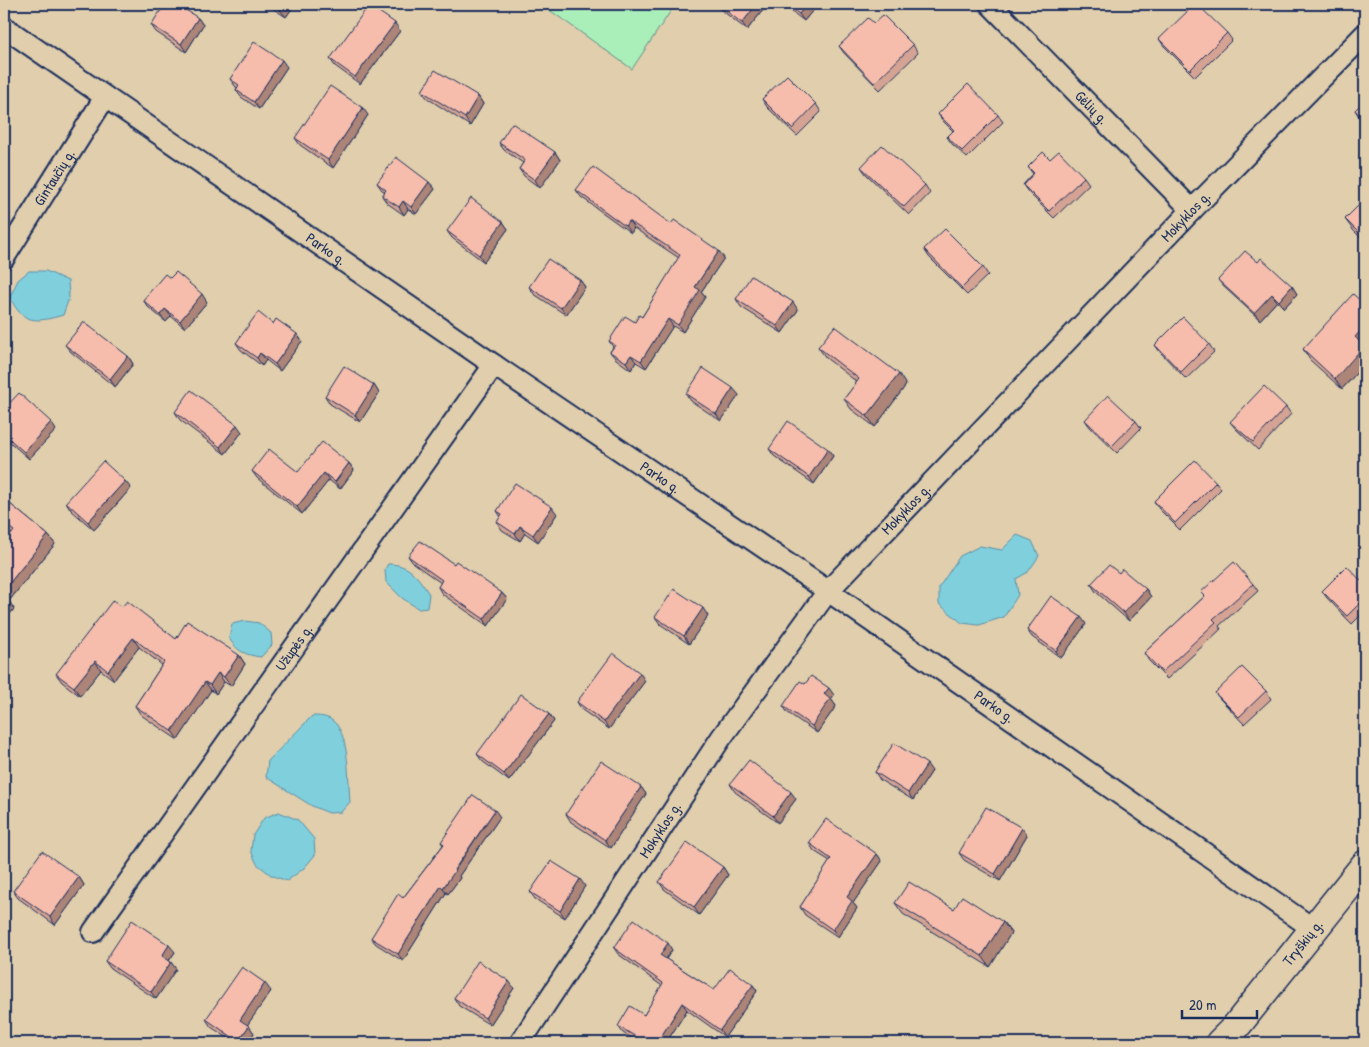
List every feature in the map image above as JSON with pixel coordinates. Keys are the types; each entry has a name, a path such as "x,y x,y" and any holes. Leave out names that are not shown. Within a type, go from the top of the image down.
{"main road":[{"name":"Tryškių g.","path":"1220,1043 1234,1029 1315,930 1365,865"}],"street":[{"name":"Gėlių g.","path":"990,4 1192,210"},
{"name":"Parko g.","path":"4,27 828,591 1315,930"},
{"name":"Mokyklos g.","path":"520,1043 721,738 828,591 1192,210 1365,34"},
{"name":"Gintaučių g.","path":"4,258 105,97"},
{"name":"Užupės g.","path":"93,932 494,364"}],"green space":[{"path":"541,4 678,4 672,9 632,69"}],"water":[{"path":"29,271 46,271 68,281 69,298 63,315 38,320 31,319 25,317 15,306 10,297 18,280"},
{"path":"1017,535 1032,541 1039,556 1028,572 1016,579 1018,595 1004,617 979,625 962,623 939,604 939,587 960,556 980,546 1002,550"},
{"path":"388,564 402,566 417,577 429,594 427,608 419,609 402,598 386,582 385,569"},
{"path":"245,621 259,623 271,633 272,645 261,657 242,652 235,647 229,638 232,624"},
{"path":"312,716 332,720 343,737 346,748 350,802 341,812 329,813 312,806 266,777 268,761"},
{"path":"279,812 298,820 314,839 315,855 304,868 287,881 271,875 257,864 251,851 253,835 264,818"}],"building":[{"path":"165,4 177,4 198,18 181,44 151,25"},
{"path":"272,4 285,4 280,10"},
{"path":"717,4 757,4 742,23"},
{"path":"786,4 807,4 799,14"},
{"path":"1195,4 1227,33 1190,70 1159,39"},
{"path":"369,5 395,23 355,77 330,59"},
{"path":"883,15 913,45 874,83 839,46 868,18 874,23"},
{"path":"254,42 282,60 254,102 236,90 239,85 230,79"},
{"path":"435,70 478,96 465,118 422,91"},
{"path":"787,75 816,104 792,129 762,99"},
{"path":"968,84 998,115 962,151 947,137 954,130 938,114"},
{"path":"330,86 363,108 328,160 295,138"},
{"path":"1365,100 1365,121 1355,110"},
{"path":"512,123 555,152 535,180 519,169 525,160 499,143"},
{"path":"882,145 925,185 904,207 861,167"},
{"path":"1059,151 1084,177 1049,211 1023,185 1034,173 1028,167 1043,152 1050,159"},
{"path":"396,157 429,182 411,207 403,201 399,207 382,196 386,190 377,183"},
{"path":"593,167 671,224 674,220 719,251 695,287 700,290 678,325 668,319 641,361 631,355 626,362 610,352 615,345 609,341 625,316 635,322 639,315 642,317 680,255 629,221 625,226 576,190"},
{"path":"471,198 503,222 479,255 447,231"},
{"path":"1365,199 1365,239 1345,219"},
{"path":"945,229 983,267 962,288 924,249"},
{"path":"1245,251 1258,262 1261,258 1292,286 1279,301 1272,294 1254,313 1218,280"},
{"path":"548,259 580,280 561,308 529,287"},
{"path":"176,272 202,294 180,321 165,309 160,315 143,300 165,274 170,278"},
{"path":"751,276 793,302 777,326 736,299"},
{"path":"1353,294 1365,305 1365,326 1355,337 1364,346 1335,379 1303,349"},
{"path":"258,312 273,324 276,319 297,334 275,364 260,353 257,358 236,343"},
{"path":"1183,317 1209,344 1181,372 1155,345"},
{"path":"84,322 128,356 110,379 65,345"},
{"path":"835,326 899,374 867,416 844,399 859,379 818,347"},
{"path":"344,366 374,385 355,415 325,396"},
{"path":"703,368 733,388 716,414 686,394"},
{"path":"1264,386 1286,407 1253,442 1230,422"},
{"path":"191,390 237,425 220,447 175,412"},
{"path":"19,393 51,422 24,452 4,434 4,409"},
{"path":"1108,395 1136,421 1112,446 1085,420"},
{"path":"788,421 828,449 809,477 769,449"},
{"path":"1365,422 1365,434 1359,427"},
{"path":"322,442 349,463 335,482 324,473 297,507 252,471 269,449 298,472"},
{"path":"1195,460 1216,482 1175,523 1154,501"},
{"path":"103,461 125,481 88,522 66,502"},
{"path":"515,483 552,507 533,535 520,526 515,534 497,522 502,514 497,511"},
{"path":"4,499 48,535 4,590 4,544 14,531 4,523"},
{"path":"420,541 454,564 456,561 502,593 484,619 438,587 442,580 408,556"},
{"path":"1234,562 1253,584 1213,619 1216,622 1162,672 1144,653 1205,596 1201,592"},
{"path":"1109,565 1119,573 1122,569 1146,589 1124,613 1091,584"},
{"path":"1347,566 1365,585 1365,598 1347,616 1322,591"},
{"path":"674,589 703,608 684,636 655,617"},
{"path":"4,596 8,600 4,604"},
{"path":"1051,596 1081,617 1056,651 1027,630"},
{"path":"113,600 122,607 127,601 176,639 187,621 239,655 224,677 218,673 210,685 205,682 172,731 135,706 164,662 133,638 108,671 95,661 74,687 56,674"},
{"path":"613,653 640,673 604,722 577,702"},
{"path":"1242,667 1266,691 1239,717 1215,693"},
{"path":"811,676 829,688 824,694 830,699 812,726 783,706 800,681 805,684"},
{"path":"521,694 549,714 504,774 477,754"},
{"path":"894,743 927,764 908,793 875,772"},
{"path":"749,760 791,792 773,816 730,784"},
{"path":"601,761 641,787 605,840 566,814"},
{"path":"473,795 495,810 443,888 441,886 398,954 371,938 398,894 403,898 444,844 441,842"},
{"path":"986,807 1022,828 995,874 959,853"},
{"path":"826,819 877,854 847,897 852,901 833,930 800,907 831,859 809,843"},
{"path":"687,842 723,867 694,907 659,882"},
{"path":"42,851 79,877 50,917 13,891"},
{"path":"551,861 580,879 560,911 530,892"},
{"path":"909,882 954,909 962,896 1003,922 982,956 895,903"},
{"path":"634,919 668,943 660,955 714,990 730,968 753,985 720,1030 682,1003 657,1043 646,1043 618,1026 630,1006 644,1015 663,983 614,948"},
{"path":"132,920 169,945 162,956 171,962 151,992 105,961"},
{"path":"478,961 509,981 485,1018 454,998"},
{"path":"242,967 265,983 240,1020 249,1026 238,1041 206,1019"},
{"path":"561,1039 568,1043 558,1043"}]}
